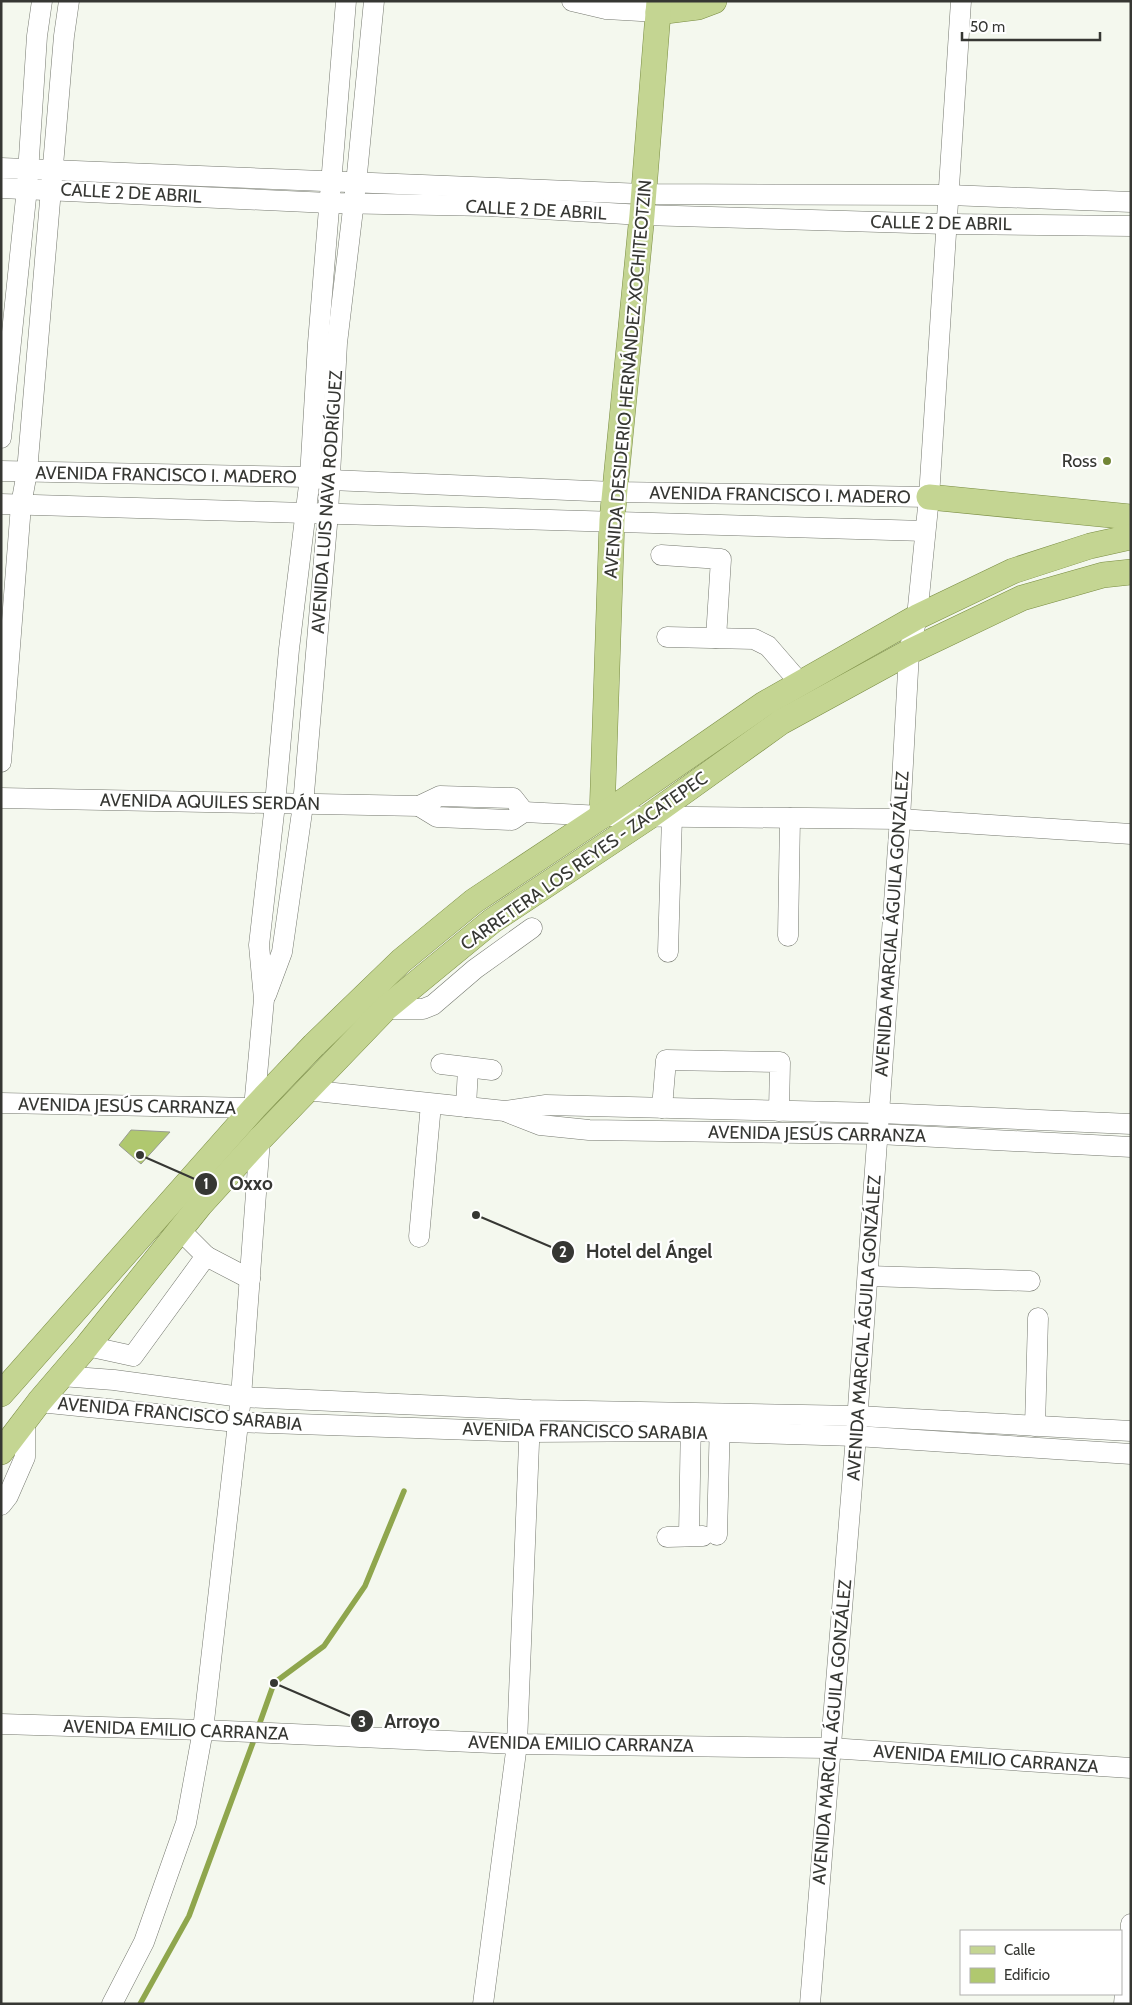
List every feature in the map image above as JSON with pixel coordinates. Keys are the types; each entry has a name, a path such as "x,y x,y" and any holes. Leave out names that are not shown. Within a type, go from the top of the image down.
{"main road":[{"path":"659,6 698,7 714,1"},
{"name":"AVENIDA DESIDERIO HERNÁNDEZ XOCHITEOTZIN","path":"602,816 612,520 643,205 659,6"},
{"path":"929,497 1131,518"},
{"name":"CARRETERA LOS REYES - ZACATEPEC","path":"1,1394 254,1108 314,1045 401,961 474,901 602,816 764,704 918,617 1013,571 1090,546 1131,537"},
{"name":"CARRETERA LOS REYES - ZACATEPEC","path":"1,1452 39,1402 87,1346 180,1230 260,1139 385,1010 492,921 661,816 781,722 909,652 1022,598 1103,575 1131,572"}],"street":[{"path":"1,438 28,179 37,36 42,1"},
{"path":"1,762 6,640 21,505 27,472 64,36 69,1"},
{"name":"AVENIDA LUIS NAVA RODRÍGUEZ","path":"264,999 282,952 303,805 317,651 328,513 320,479 327,343 331,193 346,1"},
{"name":"AVENIDA LUIS NAVA RODRÍGUEZ","path":"327,343 355,193 374,1"},
{"path":"572,1 606,9 659,6"},
{"path":"918,617 929,497 961,1"},
{"path":"37,36 64,36"},
{"name":"CALLE 2 DE ABRIL","path":"1,168 28,179 643,205 799,220 1131,226"},
{"name":"CALLE 2 DE ABRIL","path":"1,188 28,179"},
{"path":"799,220 800,195"},
{"name":"CALLE 2 DE ABRIL","path":"643,205 800,195 949,195 1131,202"},
{"path":"12,339 38,340"},
{"name":"AVENIDA FRANCISCO I. MADERO","path":"1,471 320,479 615,492 929,497"},
{"path":"171,508 174,475"},
{"name":"AVENIDA LUIS NAVA RODRÍGUEZ","path":"254,1108 264,999 259,945 275,804 289,649 306,512 320,479"},
{"path":"447,485 447,516"},
{"path":"754,525 756,494"},
{"name":"AVENIDA FRANCISCO I. MADERO","path":"1,504 612,520 925,531"},
{"path":"661,555 722,559 716,638"},
{"name":"AVENIDA MARCIAL ÁGUILA GONZÁLEZ","path":"810,2004 868,1276 900,819 909,652 918,617"},
{"path":"667,637 754,639 768,646 800,683"},
{"path":"289,649 317,651"},
{"name":"AVENIDA AQUILES SERDÁN","path":"1,798 419,806 437,817 512,820 524,812 602,816 900,819 1131,834"},
{"path":"661,816 668,952"},
{"path":"788,936 790,818"},
{"path":"385,1010 423,1009 434,1005 475,969 532,928"},
{"path":"662,1108 666,1060 780,1062 779,1111"},
{"path":"441,1064 492,1070"},
{"path":"466,1107 468,1068"},
{"name":"AVENIDA JESÚS CARRANZA","path":"306,1090 506,1111 546,1105 879,1114 1131,1124"},
{"name":"AVENIDA JESÚS CARRANZA","path":"1,1103 254,1108"},
{"path":"419,1237 430,1104"},
{"name":"AVENIDA JESÚS CARRANZA","path":"506,1111 540,1125 589,1130 878,1134 1131,1147"},
{"path":"112,2004 144,1942 186,1823 203,1730 241,1397 260,1139"},
{"path":"180,1230 206,1256 250,1279"},
{"path":"94,1407 134,1356 206,1256"},
{"path":"868,1276 1030,1281"},
{"path":"1035,1426 1038,1318"},
{"path":"87,1346 134,1356"},
{"name":"AVENIDA FRANCISCO SARABIA","path":"61,1376 114,1380 241,1397 531,1410 691,1422 857,1426 1035,1426 1131,1431"},
{"name":"AVENIDA FRANCISCO SARABIA","path":"39,1402 237,1422 530,1432 691,1422"},
{"path":"483,2004 517,1744 531,1410"},
{"path":"1,1505 8,1496 26,1457 25,1422"},
{"path":"690,1536 691,1422"},
{"path":"667,1537 722,1534 720,1423"},
{"name":"AVENIDA FRANCISCO SARABIA","path":"857,1426 1131,1454"},
{"name":"AVENIDA EMILIO CARRANZA","path":"1,1724 203,1730 517,1744 830,1748 1131,1768"},
{"path":"1124,2004 1131,1924"}],"building":[{"path":"131,1130 170,1132 141,1164 119,1145"}],"waterway":[{"path":"258,1728 274,1683 324,1646 365,1586 404,1491"},
{"path":"140,2004 189,1916 255,1737"}],"place":[{"name":"Ross","path":"1107,461"},
{"name":"Oxxo","path":"140,1155"},
{"name":"Hotel del Ángel","path":"476,1215"},
{"name":"Arroyo","path":"274,1683"}]}
